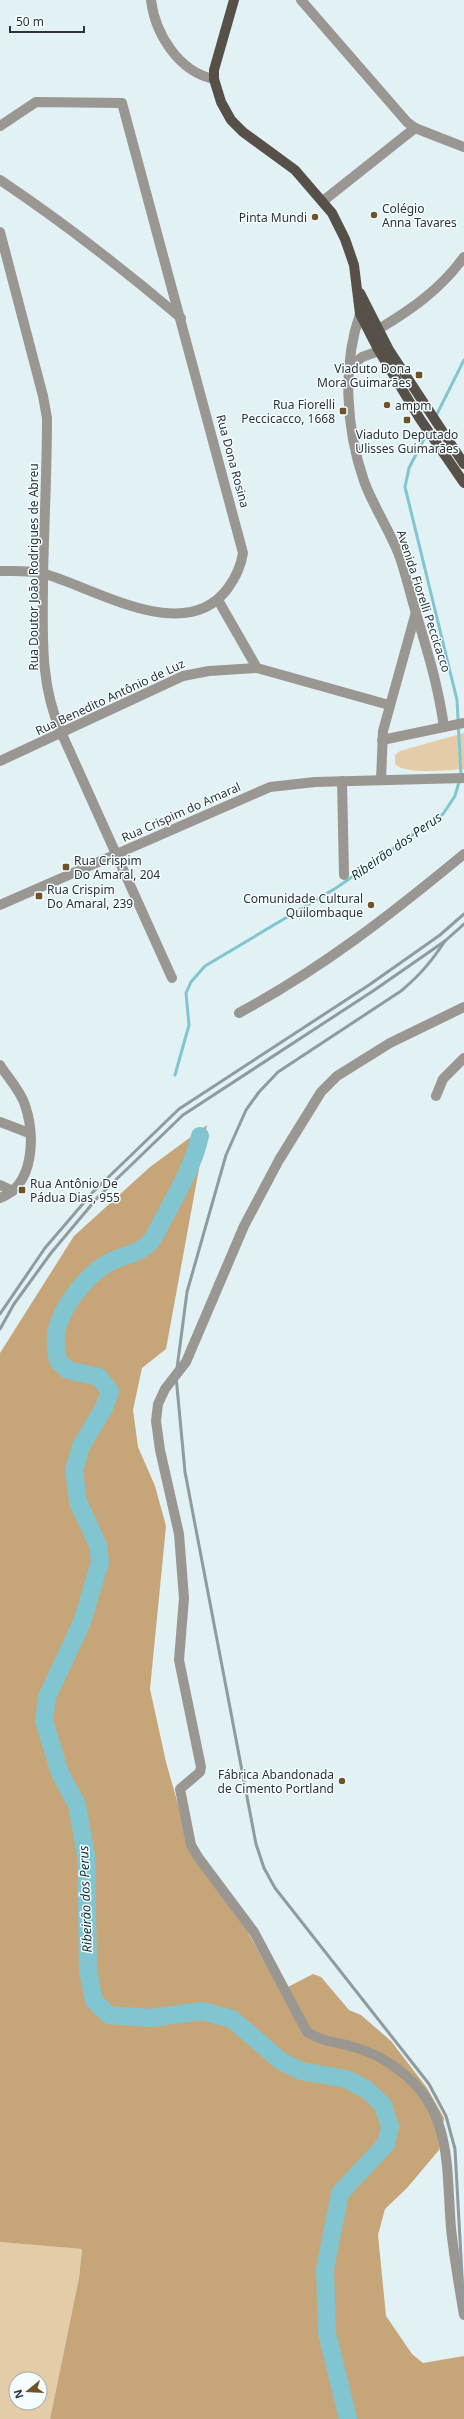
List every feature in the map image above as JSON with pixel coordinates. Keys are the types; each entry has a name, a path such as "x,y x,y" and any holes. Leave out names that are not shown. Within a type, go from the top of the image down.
{"main road":[{"name":"Avenida Fiorelli Peccicacco","path":"234,0 219,49 214,79 221,102 231,120 243,132 295,170 332,213 345,240 354,265 360,314 374,333"},
{"name":"Avenida Fiorelli Peccicacco","path":"358,289 374,333"},
{"path":"374,333 379,351 432,438 464,483"},
{"path":"374,333 464,464"}],"street":[{"path":"151,0 155,22 165,41 195,73 214,79"},
{"path":"301,0 401,116 415,128 464,147"},
{"name":"Rua Dona Rosina","path":"0,126 36,102 122,103 243,548 239,569 218,600 200,610 182,615 164,614 131,604 44,573 0,571"},
{"path":"323,201 415,128"},
{"path":"0,180 68,226 131,275 180,318"},
{"name":"Rua Doutor João Rodrigues de Abreu","path":"0,232 43,396 47,418 44,672 50,703 61,732 172,978"},
{"path":"374,333 424,300 447,279 464,257"},
{"name":"Avenida Fiorelli Peccicacco","path":"360,314 350,347 349,368 350,416 357,454 370,495 386,524 398,554 436,677 446,727"},
{"path":"349,368 362,357 379,351"},
{"path":"218,600 257,668"},
{"path":"381,780 382,740 389,705 400,673 416,612"},
{"name":"Rua Benedito Antônio de Luz","path":"0,761 183,676 209,671 257,668 389,705"},
{"path":"382,740 464,723"},
{"name":"Rua Crispim do Amaral","path":"0,904 270,787 381,780 442,780 464,778"},
{"path":"342,782 344,875"},
{"path":"239,1013 302,978 341,952 373,929 464,854"},
{"path":"464,1007 390,1043 337,1076 321,1092 278,1160 244,1226 186,1362 165,1388 158,1404 156,1421 160,1450 179,1534 184,1598 179,1660 201,1767 200,1772 180,1789 192,1845 198,1857 254,1932 307,2032 324,2040 355,2048 384,2060 413,2080 430,2101 446,2146 451,2228 464,2315"},
{"path":"436,1096 443,1079 464,1058"},
{"path":"0,1065 21,1097 29,1133 28,1167 24,1178 13,1191 0,1198"},
{"path":"0,1122 29,1133"},
{"path":"0,1185 13,1191"}],"shaded area":[{"path":"464,733 464,769 417,771 408,770 395,764 395,755 400,751"},
{"path":"207,1125 166,1349 142,1368 133,1410 138,1447 155,1486 166,1526 150,1689 166,1762 179,1808 202,1867 244,1925 276,1983 288,1987 313,1974 321,1977 349,2010 361,2015 391,2041 427,2088 444,2118 439,2150 407,2188 385,2209 378,2235 386,2316 412,2354 423,2363 464,2356 464,2419 50,2419 79,2278 82,2249 0,2242 0,1353 74,1236 150,1167"},
{"path":"0,2242 82,2249 79,2278 50,2419 0,2419"}],"waterway":[{"name":"Ribeirão dos Perus","path":"436,416 464,360"},
{"name":"Ribeirão dos Perus","path":"175,1075 189,1025 186,993 191,982 205,966 336,888 443,814 455,796 461,775 457,700 405,487 409,468 427,433"},
{"name":"Ribeirão dos Perus","path":"200,1136 194,1157 186,1176 151,1241 142,1249 112,1261 95,1272 79,1288 67,1306 58,1325 56,1334 58,1361 68,1370 99,1377 110,1391 104,1408 81,1446 74,1470 78,1502 98,1545 100,1562 82,1622 47,1697 44,1721 60,1773 77,1805 86,1855 88,1970 94,2001 109,2015 150,2018 202,2011 232,2019 281,2061 301,2071 347,2079 367,2090 383,2105 390,2127 386,2144 340,2193 325,2269 327,2333 348,2419"}],"railway":[{"path":"0,1314 45,1248 93,1192 179,1109 369,985 440,935 464,914"},
{"path":"0,1329 14,1304 51,1253 98,1197 183,1115 373,991 445,941 464,924"},
{"path":"445,941 425,968 401,991 278,1072 259,1092 246,1110 226,1155 187,1292 176,1376 185,1472 256,1844 264,1868 275,1888 429,2084 446,2116 455,2149 464,2312"}],"place":[{"name":"Colégio Anna Tavares","path":"374,215"},
{"name":"Pinta Mundi","path":"315,217"},
{"name":"Viaduto Dona Mora Guimarães","path":"419,375"},
{"name":"ampm","path":"387,405"},
{"name":"Rua Fiorelli Peccicacco, 1668","path":"343,411"},
{"name":"Viaduto Deputado Ulisses Guimarães","path":"407,420"},
{"name":"Rua Crispim Do Amaral, 204","path":"66,867"},
{"name":"Rua Crispim Do Amaral, 239","path":"39,896"},
{"name":"Comunidade Cultural Quilombaque","path":"371,905"},
{"name":"Rua Antônio De Pádua Dias, 955","path":"22,1190"},
{"name":"Fábrica Abandonada de Cimento Portland","path":"342,1781"}]}
